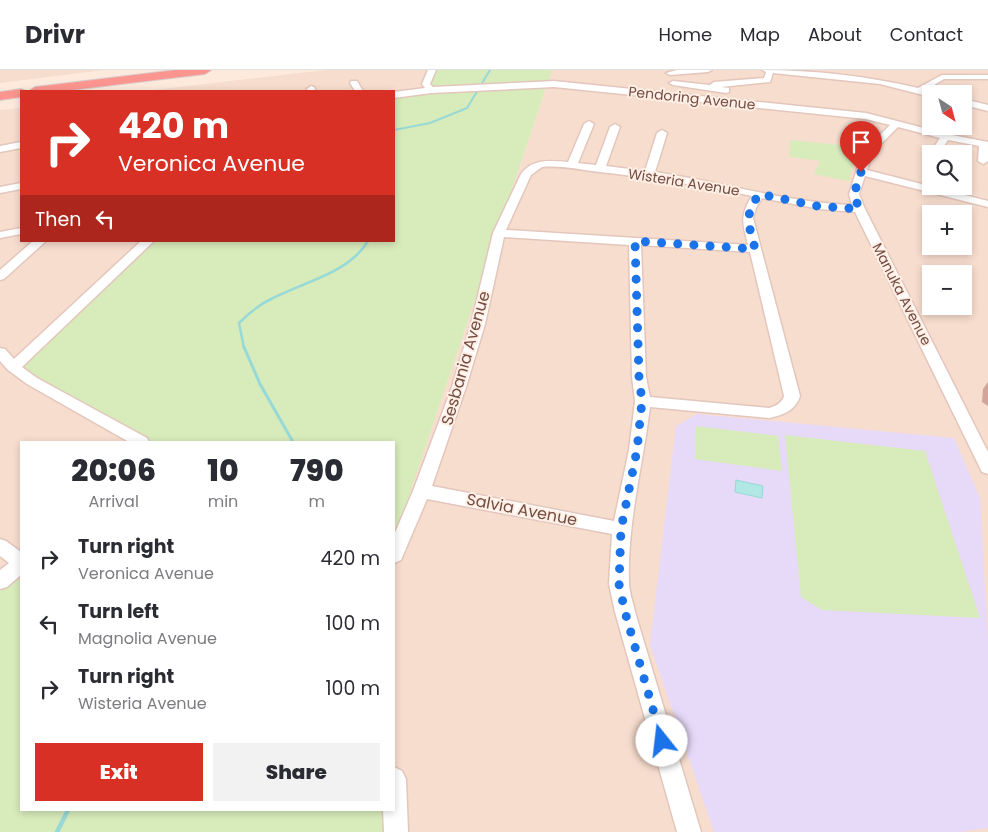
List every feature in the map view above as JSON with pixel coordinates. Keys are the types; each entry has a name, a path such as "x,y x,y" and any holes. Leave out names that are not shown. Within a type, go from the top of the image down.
{"highway":[{"path":"43,90 204,70"},
{"path":"0,96 20,93"}],"street":[{"path":"431,90 426,84 432,70"},
{"path":"669,95 674,80 669,72 708,70"},
{"path":"697,86 764,81 768,79 768,71 872,81 922,92"},
{"path":"919,91 942,77 988,77"},
{"path":"354,83 358,90"},
{"name":"Pendoring Avenue","path":"395,95 431,90 549,83 866,116 946,137 986,145"},
{"path":"673,83 746,92"},
{"path":"972,104 988,108"},
{"path":"572,166 588,124"},
{"name":"Manuka Avenue","path":"896,124 869,151 854,194 859,209 987,465"},
{"path":"600,169 615,127"},
{"path":"649,175 662,133"},
{"path":"940,145 946,137"},
{"path":"983,161 986,145"},
{"path":"0,148 20,146"},
{"name":"Wisteria Avenue","path":"539,164 649,175 705,183 817,206 859,209"},
{"name":"Sesbania Avenue","path":"395,553 422,491 460,387 478,324 499,233 526,174 539,164"},
{"path":"861,172 988,204"},
{"path":"0,190 20,186"},
{"path":"642,401 769,413 779,411 790,403 792,396 747,218 750,208 759,194"},
{"path":"0,235 20,231"},
{"path":"499,233 755,249"},
{"path":"635,241 639,377 642,401 637,450 621,529 619,584 625,612 689,832"},
{"path":"0,276 39,242"},
{"path":"13,367 147,242"},
{"path":"0,352 13,367 32,381 139,441"},
{"name":"Salvia Avenue","path":"422,491 621,529"},
{"path":"0,546 20,562"},
{"path":"0,581 20,564"},
{"path":"395,806 396,832"}],"shaded area":[{"path":"0,70 104,70 0,83"},
{"path":"326,70 429,70 422,90 395,93 395,90 154,90"},
{"path":"552,70 988,70 988,832 390,832 395,811 395,538"},
{"path":"20,108 20,242 149,242 14,371 142,441 20,441 20,568 0,584 0,110"},
{"path":"697,414 954,438 980,498 988,641 988,828 961,832 714,832 650,645 676,426"}],"green space":[{"path":"429,70 552,70 395,538 395,441 142,441 14,371 149,242 395,242 395,93 422,90"},
{"path":"790,140 860,147 853,163 849,181 814,174 820,161 789,157"},
{"path":"696,426 778,436 782,471 695,459"},
{"path":"785,435 925,451 980,618 822,610 801,597"},
{"path":"20,568 20,811 389,811 390,832 0,832 0,584"}],"water":[{"path":"736,480 763,486 762,498 735,492"}],"waterway":[{"path":"395,130 430,123 467,108 490,70"},
{"path":"244,348 239,323 247,316 268,300 338,269 360,252 367,242"},
{"path":"244,347 260,384 292,441"},
{"path":"57,832 68,811"}],"route":[{"path":"662,741 625,612 619,584 621,529 637,450 642,401 639,377 635,241 755,249 747,218 750,208 759,194 817,206 859,209 854,194 861,172"}]}
